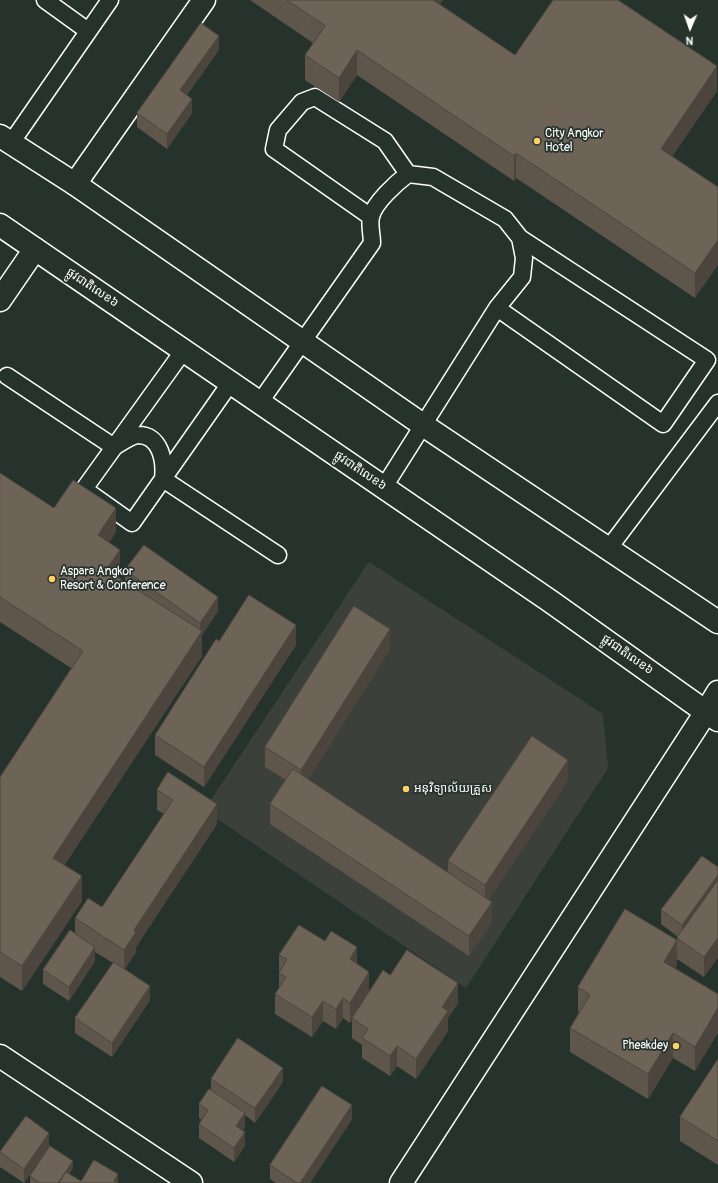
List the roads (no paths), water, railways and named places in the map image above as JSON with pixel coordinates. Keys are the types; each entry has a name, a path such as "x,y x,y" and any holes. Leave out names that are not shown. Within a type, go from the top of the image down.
{"main road":[{"path":"76,184 204,0"},
{"path":"6,139 76,184 302,342 718,622"},
{"name":"ផ្លូវជាតិលេខ៦","path":"0,225 550,601 712,716"},
{"path":"0,300 36,249"},
{"path":"401,1183 712,716 718,692"},
{"path":"0,1056 192,1183"}],"lane":[{"path":"45,0 88,31"},
{"path":"6,139 110,0"},
{"path":"371,217 274,149 278,130 302,102 315,97 385,141 408,174"},
{"path":"260,402 372,243 371,217 383,198 408,174 433,177 505,219 520,238 707,360 663,424 497,308"},
{"path":"384,487 497,308 522,277 524,258 520,238"},
{"path":"184,350 84,489 132,523 231,382"},
{"path":"7,376 114,447"},
{"path":"609,548 718,403"},
{"path":"114,447 137,435 145,437 156,443 163,460 163,479"},
{"path":"163,479 278,554"}],"place":[{"name":"City Angkor Hotel","path":"537,141"},
{"name":"Aspara Angkor Resort & Conference","path":"52,579"},
{"name":"អនុវិទ្យាល័យគ្រួស","path":"406,789"},
{"name":"Pheakdey","path":"676,1046"}]}
